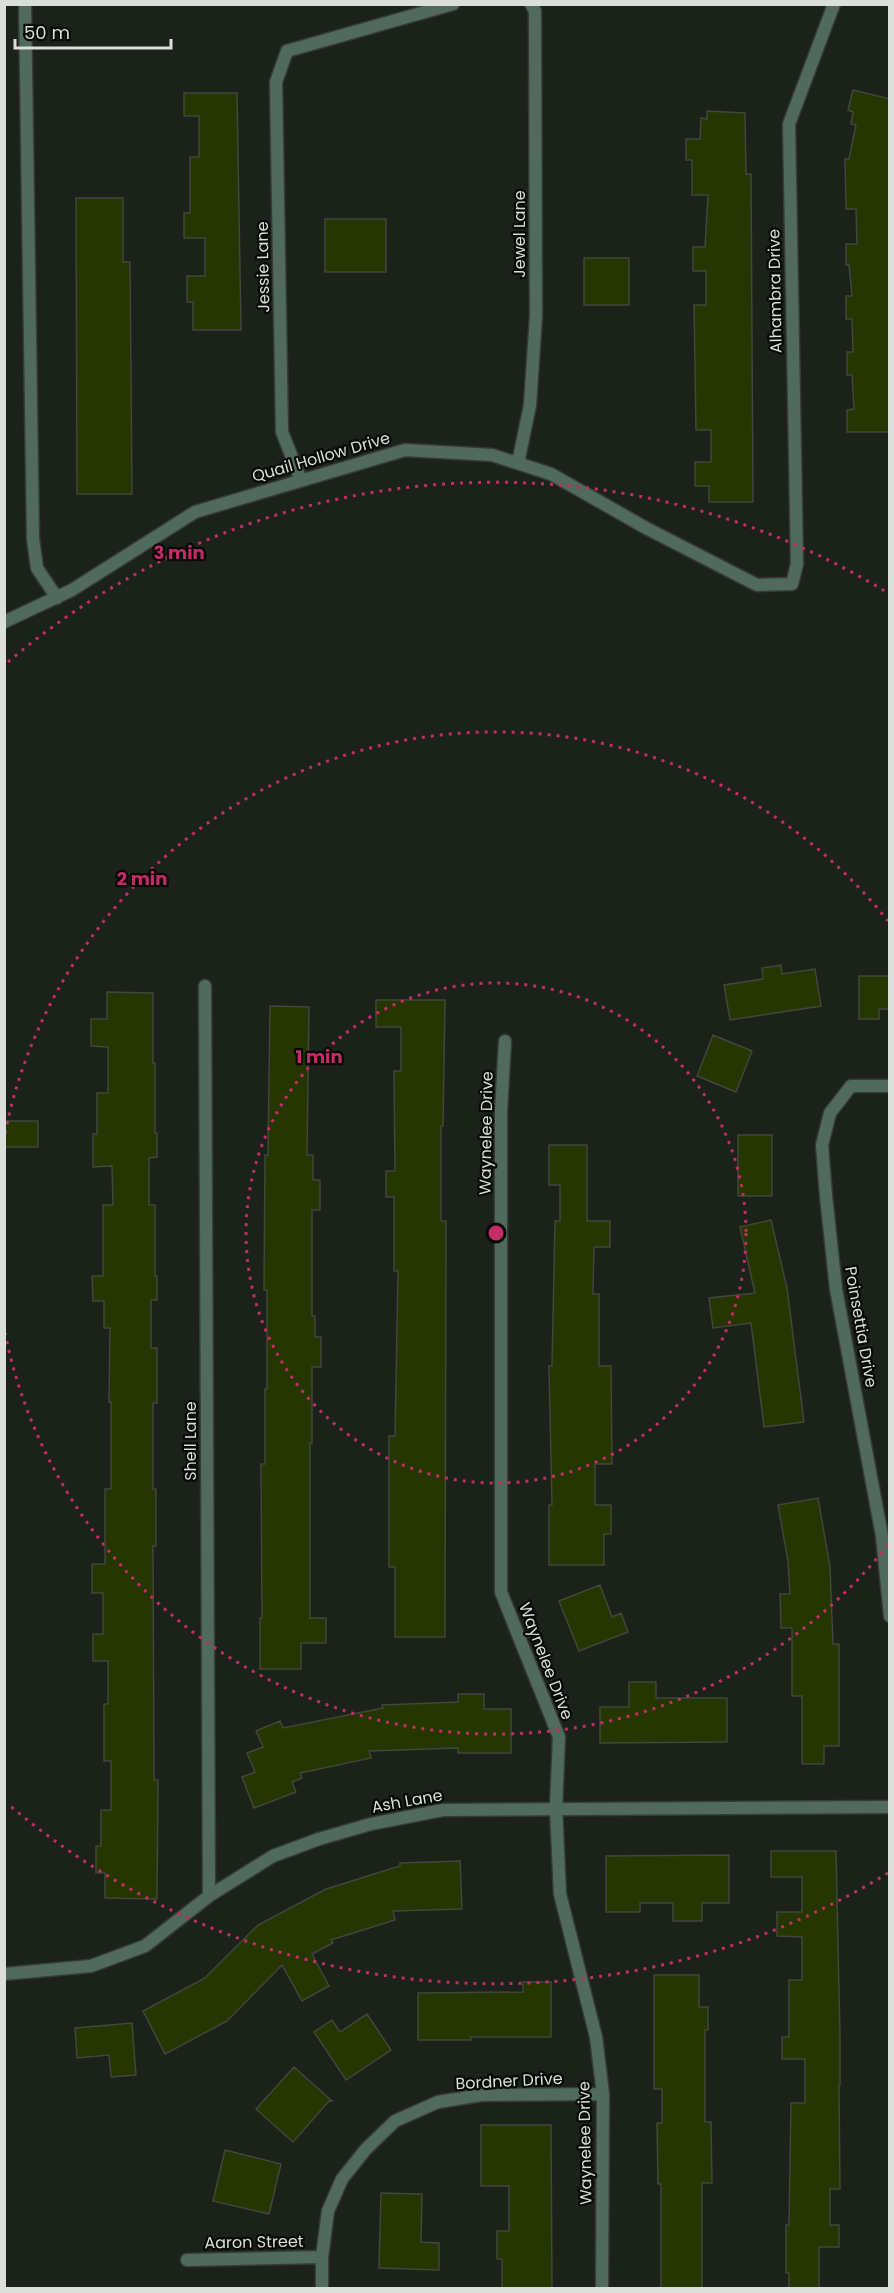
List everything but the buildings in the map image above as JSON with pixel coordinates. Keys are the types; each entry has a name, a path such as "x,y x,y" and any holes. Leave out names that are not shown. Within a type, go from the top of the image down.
{"street":[{"path":"25,4 33,539 37,568 57,598"},
{"name":"Jessie Lane","path":"301,480 282,432 276,82 287,51 453,4"},
{"name":"Jewel Lane","path":"518,463 530,405 536,316 536,11 531,4"},
{"name":"Alhambra Drive","path":"792,584 797,564 789,124 834,4"},
{"name":"Quail Hollow Drive","path":"4,622 72,590 195,512 405,450 492,455 551,474 646,528 757,585 792,584"},
{"name":"Shell Lane","path":"205,986 208,1896"},
{"name":"Waynelee Drive","path":"505,1041 501,1111 501,1592 559,1737 556,1808 560,1894 596,2037 603,2094 602,2289"},
{"name":"Poinsettia Drive","path":"890,1086 850,1086 830,1113 822,1145 836,1289 882,1536 890,1616"},
{"name":"Ash Lane","path":"4,1974 91,1966 145,1946 208,1896 273,1856 319,1839 371,1824 444,1810 890,1807"},
{"name":"Bordner Drive","path":"322,2289 322,2257 328,2211 342,2179 366,2150 395,2121 438,2102 481,2095 603,2094"},
{"name":"Aaron Street","path":"187,2260 322,2257"}]}
